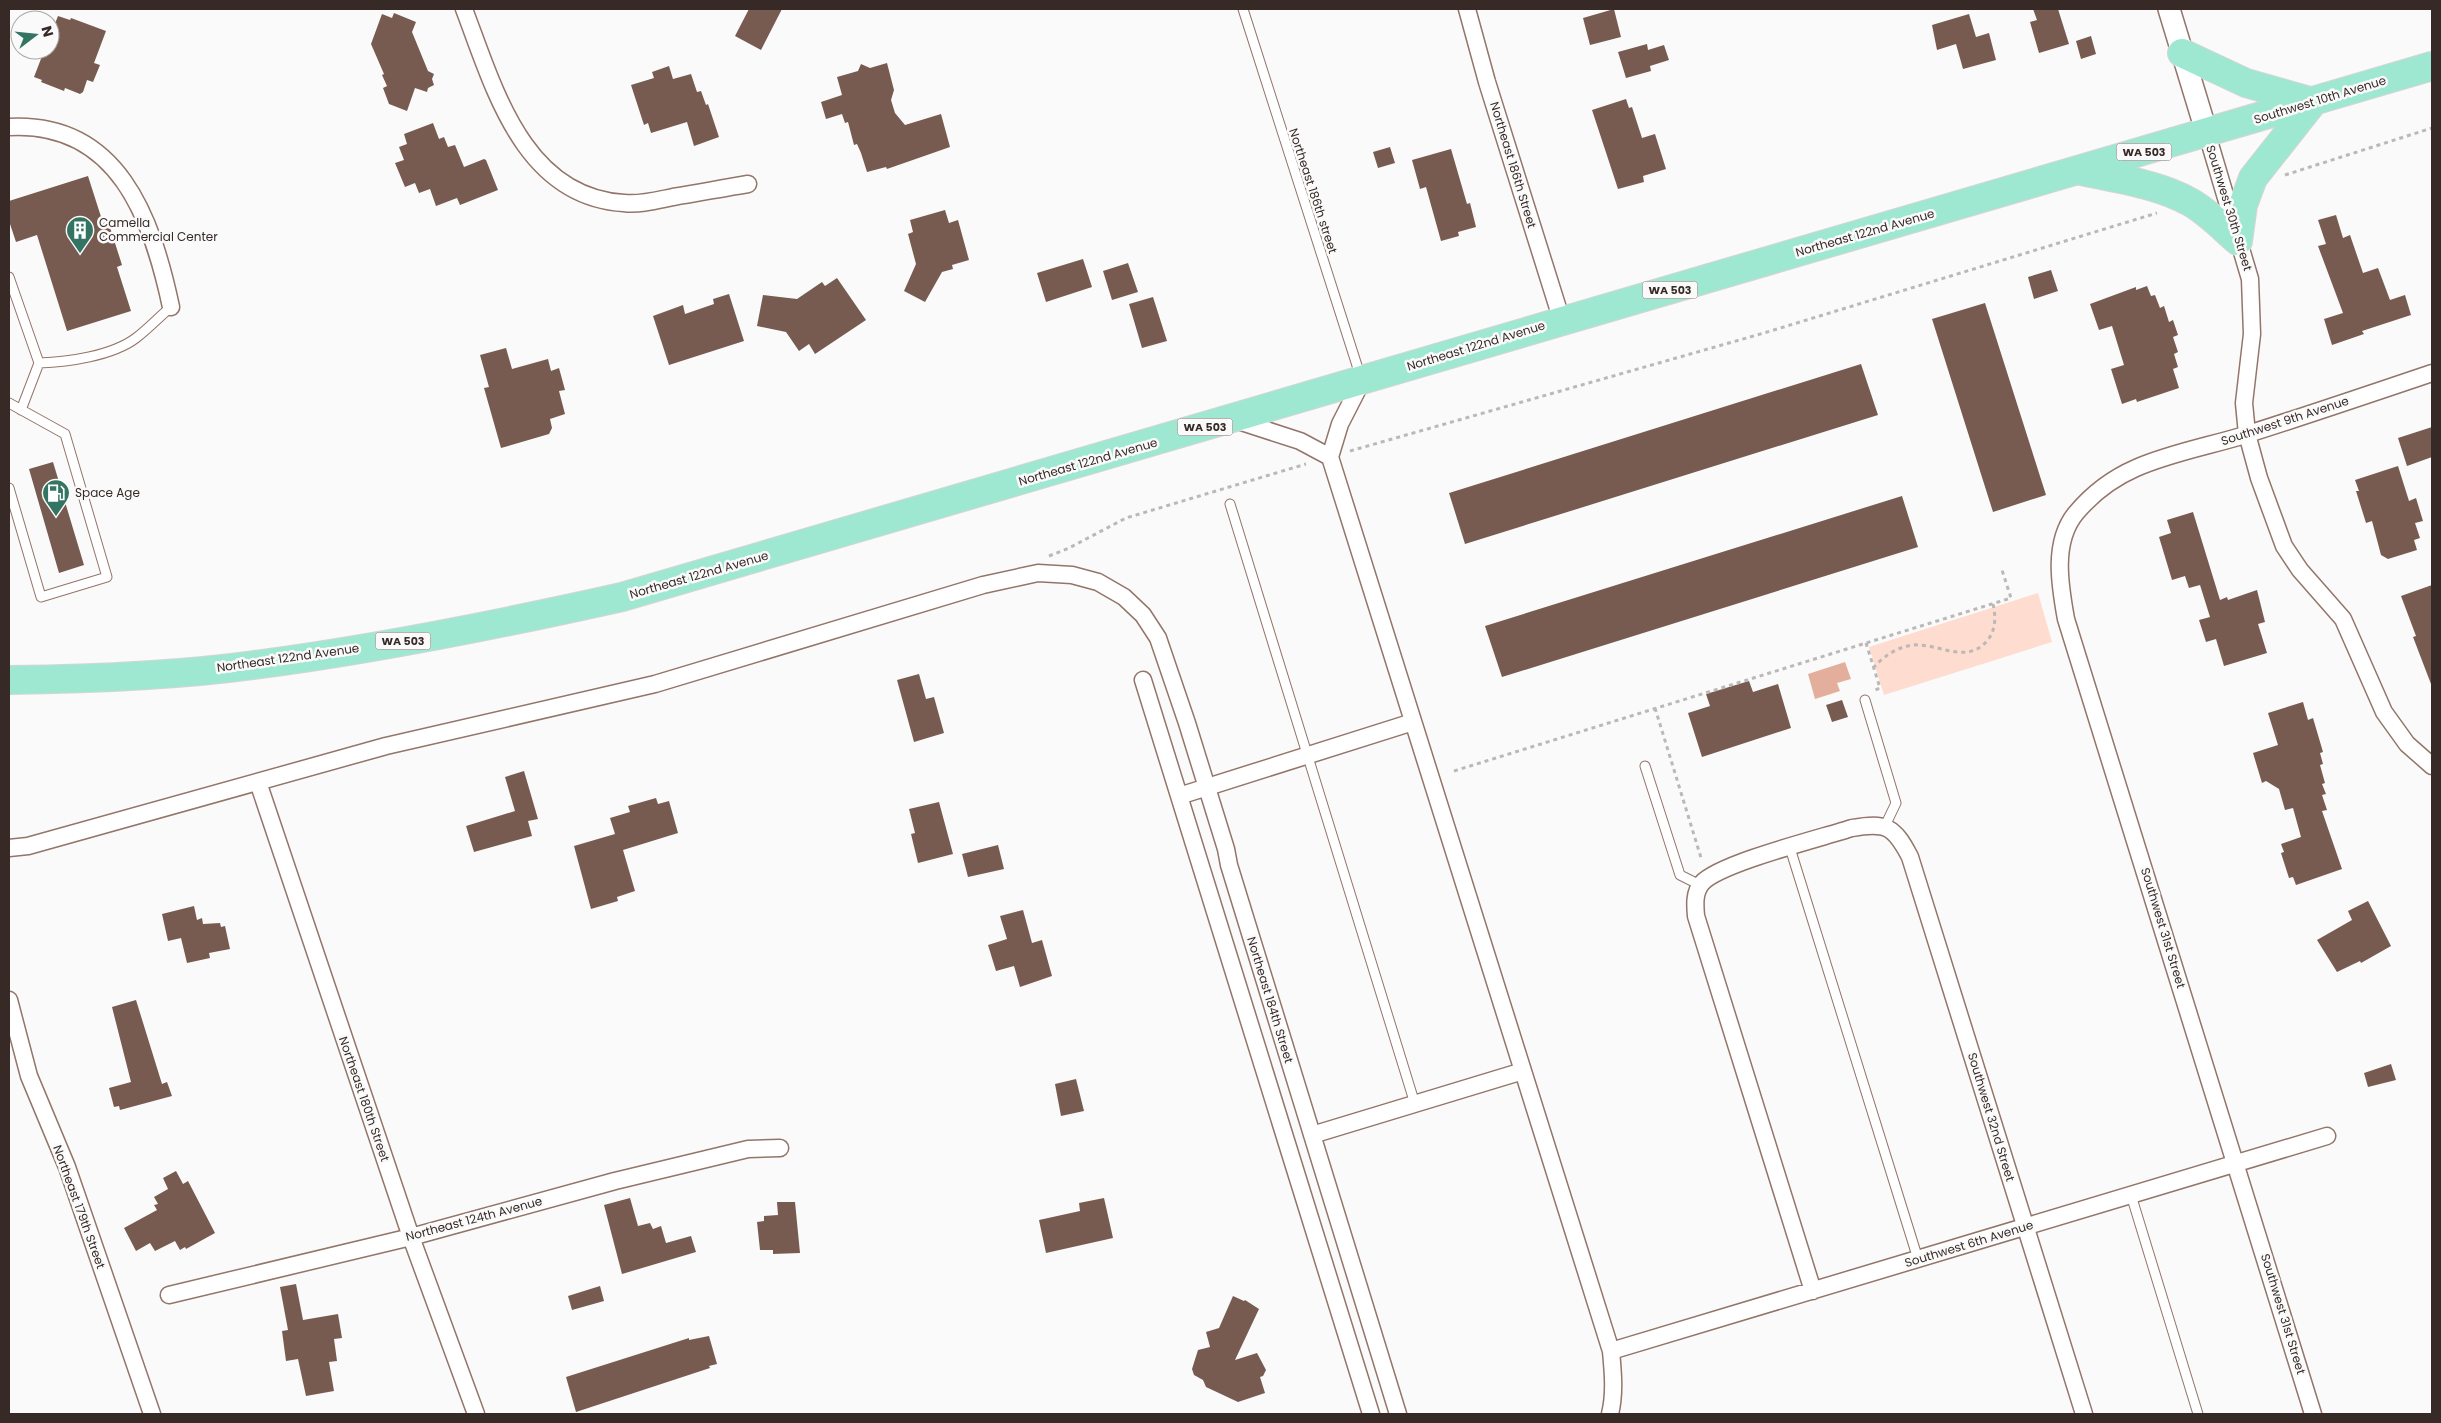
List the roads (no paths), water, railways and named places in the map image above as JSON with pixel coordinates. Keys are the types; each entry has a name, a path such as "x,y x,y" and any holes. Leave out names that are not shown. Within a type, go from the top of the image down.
{"highway":[{"path":"2182,53 2246,83 2313,102 2253,178 2242,205 2238,241"},
{"name":"Southwest 10th Avenue","path":"2207,134 2432,66"},
{"name":"Northeast 122nd Avenue","path":"9,680 169,673 254,666 479,628 632,594 2207,134"},
{"path":"2081,171 2156,188 2177,196 2200,209 2238,241"},
{"path":"9,698 35,680"}],"street":[{"path":"464,9 514,128 536,161 552,177 573,190 624,204 748,184"},
{"name":"Northeast 186th Street","path":"1467,9 1487,82 1562,321"},
{"path":"2169,9 2207,134"},
{"path":"9,127 31,128 65,134 105,158 125,181 141,209 163,271 171,307"},
{"name":"Southwest 30th Street","path":"2207,134 2250,279 2252,334 2244,403 2247,434 2259,478 2284,546 2300,570 2343,619 2384,712 2407,744 2432,766"},
{"name":"Southwest 9th Avenue","path":"2136,468 2247,434 2432,373"},
{"path":"1362,380 1340,424 1330,457 1611,1352 1613,1403 1610,1414"},
{"path":"1231,419 1300,441 1330,457"},
{"name":"Southwest 31st Street","path":"2136,468 2099,490 2075,514 2064,536 2060,561 2061,589 2066,619 2237,1164 2313,1414"},
{"name":"Northeast 184th Street","path":"258,782 386,746 655,684 983,585 1038,573 1072,575 1098,582 1124,597 1143,615 1158,638 1207,786 1229,865 1398,1414"},
{"path":"1143,680 1370,1414"},
{"path":"1179,796 1413,722"},
{"path":"9,848 28,846 258,782"},
{"name":"Northeast 180th Street","path":"258,782 411,1237 476,1414"},
{"path":"1813,1291 1696,916 1695,899 1700,885 1720,870 1852,828 1885,826"},
{"name":"Southwest 32nd Street","path":"1885,826 1901,840 1910,857 2084,1414"},
{"name":"Northeast 179th Street","path":"9,1000 31,1081 67,1167 148,1408"},
{"path":"1312,1135 1523,1071"},
{"name":"Southwest 6th Avenue","path":"1611,1352 2327,1136"},
{"name":"Northeast 124th Avenue","path":"168,1295 411,1237 615,1181 748,1149 780,1148"}],"lane":[{"name":"Northeast 186th street","path":"1243,9 1362,380"},
{"path":"9,277 39,363 21,410"},
{"path":"39,363 65,362 116,348 135,339 171,307"},
{"path":"9,403 65,434 107,577 41,597 9,488"},
{"path":"1230,504 1415,1104"},
{"path":"1865,700 1896,803 1885,826"},
{"path":"1645,766 1680,875 1700,885"},
{"path":"1790,848 1918,1259"},
{"path":"2131,1195 2198,1414"}],"place":[{"name":"Camella Commercial Center","path":"80,254"},
{"name":"Space Age","path":"56,517"}]}
